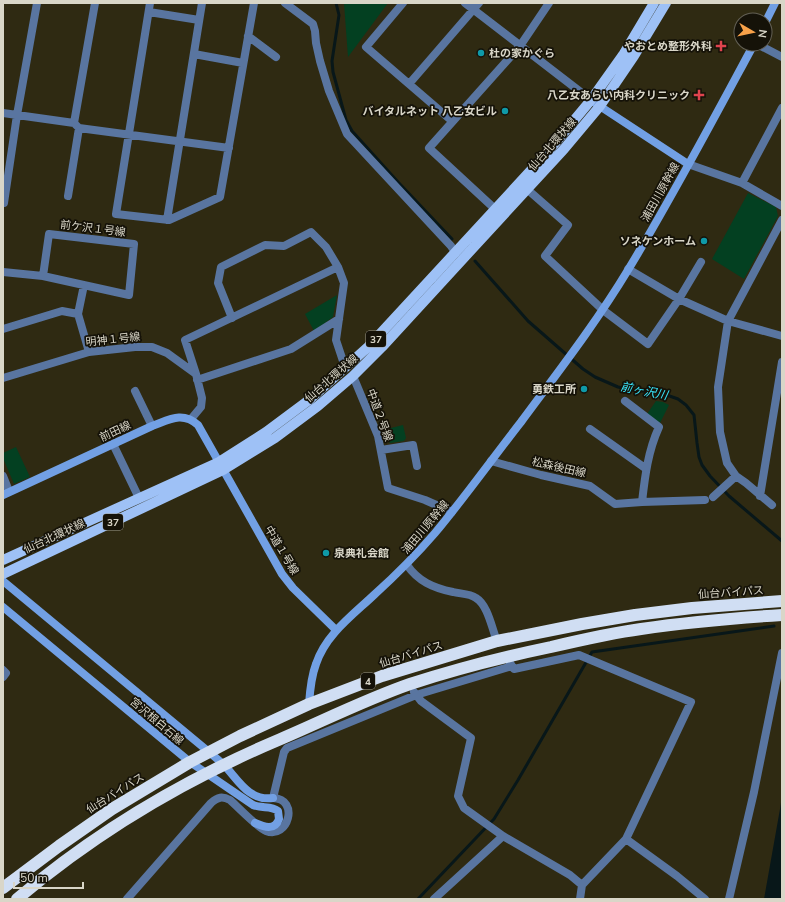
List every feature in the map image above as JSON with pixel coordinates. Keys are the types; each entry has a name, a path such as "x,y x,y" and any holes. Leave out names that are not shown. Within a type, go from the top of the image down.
{"highway":[{"name":"仙台バイパス","path":"3,888 112,809 190,762 240,736 309,704 382,676 497,641 635,615 692,608 782,601"},
{"name":"4","path":"17,899 117,824 168,794 251,751 362,702 413,690 510,661 639,629 696,622 781,615"}],"main road":[{"name":"仙台北環状線","path":"3,574 221,466 281,434 354,376 528,190 564,149 595,103 654,3"},
{"name":"仙台北環状線","path":"3,560 139,498 221,466 309,400 368,347 595,103 634,56 666,3"}],"street":[{"path":"4,203 17,115 37,3"},
{"path":"68,196 77,125 96,3"},
{"path":"150,3 116,214 167,220 220,197 254,3"},
{"path":"167,220 202,3"},
{"path":"286,3 313,24 320,61 329,91 347,134 455,252"},
{"path":"403,3 366,46 452,121"},
{"path":"465,3 476,6 520,46 595,103 688,164 742,183 782,206"},
{"path":"495,209 429,148 520,46 549,3"},
{"path":"771,12 776,3"},
{"path":"409,84 476,6"},
{"path":"148,12 199,20"},
{"path":"248,36 276,57"},
{"name":"浦田川原幹線","path":"309,704 310,685 316,663 325,645 336,630 407,565 452,512 566,362 603,310 628,270 750,52"},
{"path":"772,52 782,57"},
{"path":"194,54 243,63"},
{"path":"742,183 782,108"},
{"path":"3,113 129,134 229,148"},
{"path":"528,190 568,225 545,256 603,310 648,344 679,299 701,262"},
{"path":"772,505 736,476 727,463 720,432 718,387 728,321 782,220"},
{"path":"232,318 218,283 221,267 266,245 284,246 311,232 326,247 338,267 344,284 336,340 343,361 347,367"},
{"name":"前ケ沢１号線","path":"3,272 42,276 129,295 134,244 49,234 42,276"},
{"path":"221,466 198,425 191,419 200,408 202,398 185,340 338,267"},
{"path":"628,270 679,299 728,321 782,336"},
{"path":"84,285 78,314 90,352"},
{"path":"3,329 62,311 78,314"},
{"path":"196,377 291,349 339,319"},
{"name":"明神１号線","path":"3,378 90,352 136,347 152,347 167,353 196,377"},
{"path":"760,496 782,362"},
{"name":"中道２号線","path":"354,376 378,436 388,488 426,500 452,512"},
{"path":"135,391 152,426"},
{"path":"625,401 659,427 652,441 645,468 642,502"},
{"name":"前田線","path":"6,493 152,426 174,418 183,417 191,419"},
{"path":"590,429 645,468"},
{"path":"113,444 139,498"},
{"path":"381,450 412,445 417,466"},
{"name":"松森後田線","path":"491,461 541,475 590,486 615,504 712,497 736,476"},
{"name":"中道１号線","path":"221,466 282,574 293,588 336,630"},
{"path":"3,476 6,493"},
{"path":"407,565 413,573 427,585 477,598 487,611 497,641"},
{"name":"宮沢根白石線","path":"3,581 209,752 254,795 265,799 273,798"},
{"name":"宮沢根白石線","path":"3,607 190,762 253,805 262,808 272,807 278,811 279,819 275,825 265,827 255,823"},
{"path":"729,899 754,792 782,653"},
{"path":"510,661 514,669 579,655 691,702 626,839 582,885 580,899"},
{"path":"3,670 6,673 3,677"},
{"path":"127,899 217,798 225,798 230,800 263,830 273,832 280,830 286,824 289,814 288,808 286,803 282,800 273,798 284,752 287,748 413,690 421,701 471,738 458,796 464,808 501,835 570,874 582,885"},
{"path":"434,899 501,835"},
{"path":"626,839 677,876 705,899"}],"green space":[{"path":"344,3 388,3 348,57"},
{"path":"748,193 776,207 778,216 744,279 712,259"},
{"path":"337,295 333,317 314,331 305,314"},
{"path":"656,401 669,405 660,423 647,414"},
{"path":"403,425 406,438 404,441 390,443 384,438 383,430"},
{"path":"16,447 30,477 14,484 3,458 3,453"}],"shaded area":[{"path":"782,796 782,899 764,899 780,809"}],"waterway":[{"path":"336,3 339,15 332,61 333,72 346,120 352,131 452,239"},
{"name":"前ヶ沢川","path":"475,261 528,321 583,369 595,377 618,387 661,393 678,399 686,405 694,415 699,457 702,465 729,496 782,541"},
{"path":"418,899 494,819 592,652 774,626"}],"place":[{"name":"やおとめ整形外科","path":"721,46"},
{"name":"杜の家かぐら","path":"481,53"},
{"name":"八乙女あらい内科クリニック","path":"699,95"},
{"name":"バイタルネット 八乙女ビル","path":"505,111"},
{"name":"ソネケンホーム","path":"704,241"},
{"name":"勇鉄工所","path":"584,389"},
{"name":"泉典礼会館","path":"326,553"}]}
